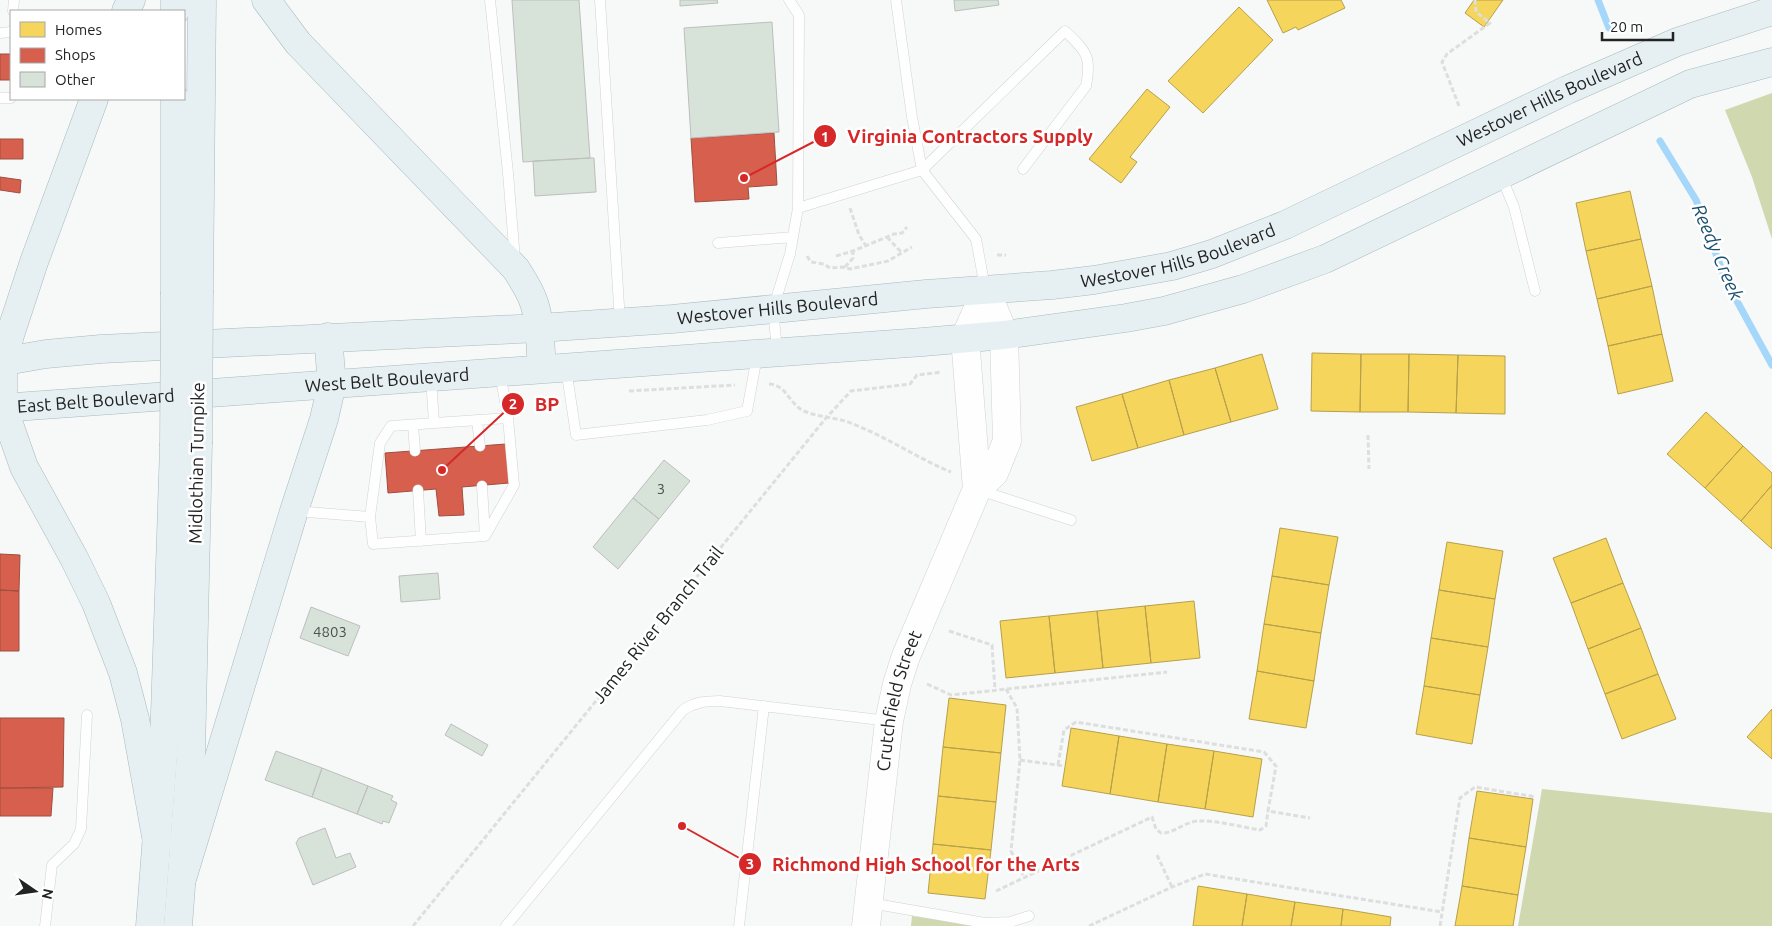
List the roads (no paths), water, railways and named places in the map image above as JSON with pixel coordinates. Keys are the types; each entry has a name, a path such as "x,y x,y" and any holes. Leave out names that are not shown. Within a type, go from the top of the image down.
{"main road":[{"name":"Midlothian Turnpike","path":"178,926 191,754 186,445 187,291 202,0"},
{"path":"266,0 298,42 516,269 527,286 534,302 539,328 563,367 1004,335 1164,311 1244,289 1325,259 1690,84 1772,62"},
{"name":"Westover Hills Boulevard","path":"539,328 620,323 1094,280 1172,266 1212,254 1285,225 1567,90 1677,42 1772,11"},
{"path":"94,100 34,262 1,361 2,408 24,467 96,603 123,672 135,719 157,842"},
{"name":"Midlothian Turnpike","path":"175,100 187,291"},
{"path":"1,361 46,354 188,344 539,328"},
{"path":"182,879 294,511 324,419 332,384 328,337"},
{"name":"West Belt Boulevard","path":"192,393 563,367"},
{"name":"East Belt Boulevard","path":"2,408 192,393"},
{"path":"0,444 24,467"},
{"name":"Midlothian Turnpike","path":"150,926 186,445"}],"street":[{"name":"Crutchfield Street","path":"867,914 889,721 896,684 906,656 977,489 994,473 1007,441 1004,335 986,290"},
{"name":"Crutchfield Street","path":"977,489 966,338 986,290"}],"lane":[{"path":"490,0 516,269"},
{"path":"600,0 620,323"},
{"path":"563,367 576,434 707,420 747,411 752,384 767,352 773,309 790,254 798,208 799,14 789,0"},
{"path":"896,0 912,117 922,170 976,238 986,290"},
{"path":"798,208 922,170 1065,31 1082,48 1086,56 1089,71 1086,86 1022,169"},
{"path":"1500,176 1514,208 1535,291"},
{"path":"718,242 793,238"},
{"path":"485,536 514,486 508,418 500,371"},
{"path":"431,377 434,423"},
{"path":"485,536 372,544 370,517 380,443 391,426 508,418"},
{"path":"477,420 480,446"},
{"path":"413,425 415,451"},
{"path":"482,486 485,536"},
{"path":"977,489 1071,520"},
{"path":"418,490 422,541"},
{"path":"294,511 370,517"},
{"path":"506,926 683,710 693,704 704,700 889,721"},
{"path":"739,926 764,706"},
{"path":"45,926 52,865 74,844 81,829 88,715"},
{"path":"867,914 985,922 1010,922 1029,916"}],"waterway":[{"name":"Reedy Creek","path":"1598,0 1609,28"},
{"name":"Reedy Creek","path":"1660,141 1696,200 1726,281 1772,365"}],"place":[{"name":"Virginia Contractors Supply","path":"744,178"},
{"name":"BP","path":"442,470"},
{"name":"Richmond High School for the Arts","path":"682,826"}]}
